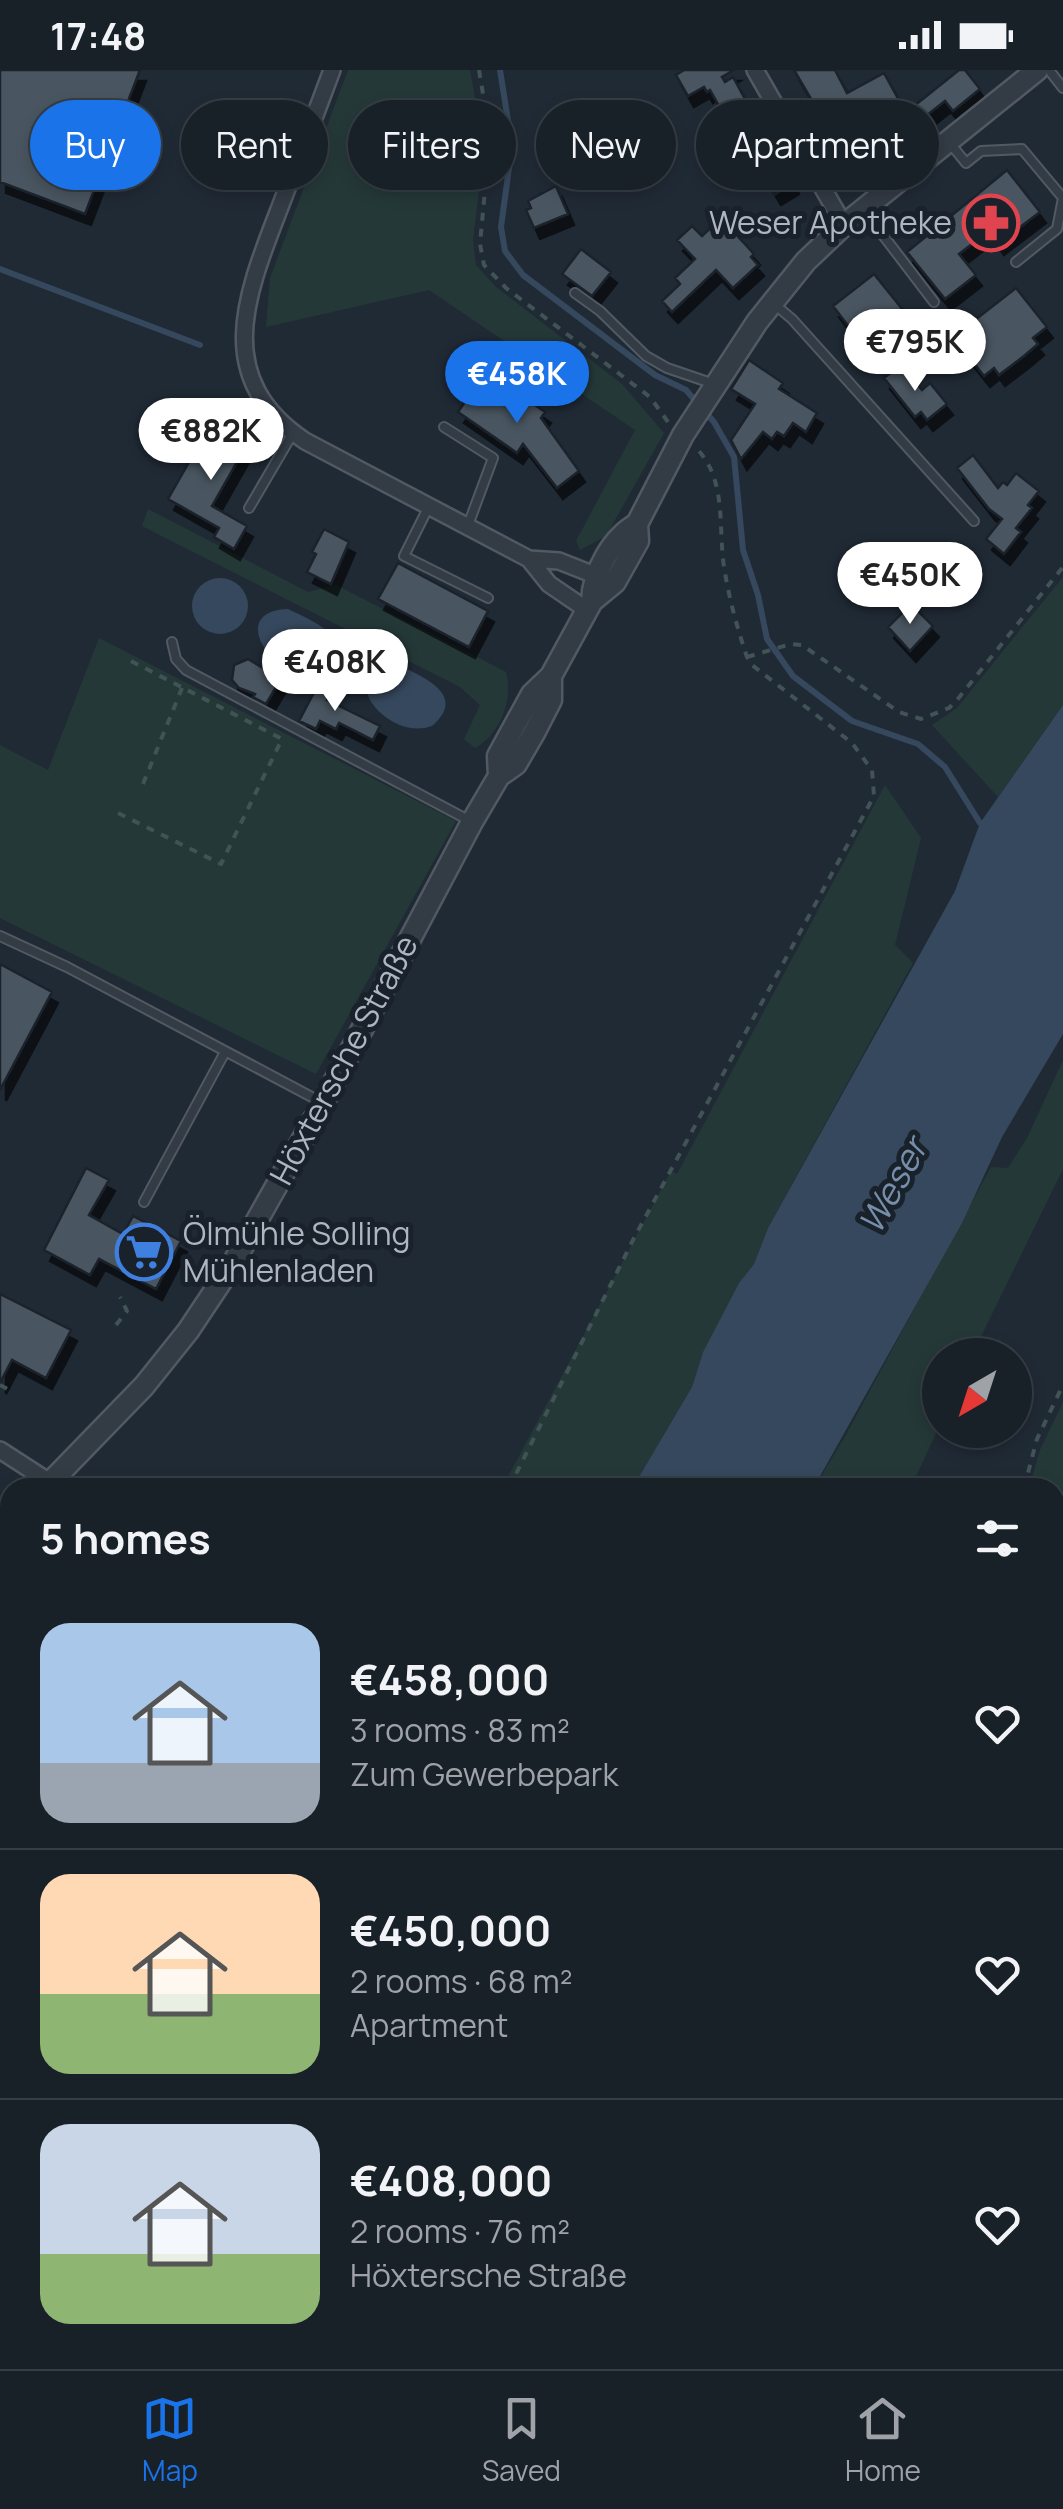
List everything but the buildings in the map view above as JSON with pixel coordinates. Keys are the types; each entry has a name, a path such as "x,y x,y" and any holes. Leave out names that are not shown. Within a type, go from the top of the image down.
{"street":[{"path":"332,70 252,279 242,330 247,368 257,396 293,433 428,508 529,559 559,560 597,576"},
{"path":"755,70 844,224"},
{"path":"590,606 615,582 638,541 638,524 710,390 806,261 844,224 1037,70"},
{"path":"590,606 592,584 620,534 638,524"},
{"path":"529,559 549,584 590,606"},
{"name":"Höxtersche Straße","path":"55,1478 124,1408 188,1331 232,1265 472,822 499,776 516,764 534,733 550,700 551,676 590,606"},
{"path":"0,1450 47,1478"}],"lane":[{"path":"1049,70 1063,88"},
{"path":"948,140 966,163 981,151 1022,149 1063,198 1057,229 1016,262"},
{"path":"863,209 934,302"},
{"path":"575,293 600,311 646,356 710,390"},
{"path":"773,303 792,319 974,522"},
{"path":"444,427 492,458 467,528"},
{"path":"249,508 293,433"},
{"path":"428,508 404,556 488,598"},
{"path":"172,642 176,658 186,670 472,822"},
{"path":"0,936 67,967 323,1103"},
{"path":"144,1202 225,1052"}],"path":[{"path":"478,70 490,136 480,244 484,266 506,288 650,397 660,414 686,431 705,457 717,485 723,560 746,658 852,744 872,770 874,796 634,1238 514,1478"},
{"path":"746,658 791,644 802,645 899,712 921,719 957,700 1063,568"},
{"path":"131,661 182,688 143,784"},
{"path":"118,813 222,864 282,738"},
{"path":"116,1326 127,1311 120,1298"},
{"path":"0,1385 10,1391"},
{"path":"1027,1478 1037,1440 1063,1385"}],"shaded area":[{"path":"348,70 470,70 475,100 348,100 348,190 479,190 473,240 476,265 496,287 622,384 664,433 606,536 580,550 576,541 635,430 429,290 266,327 270,278 303,190 328,190 328,123"},
{"path":"148,509 308,592 336,585 506,672 508,694 498,725 475,748 464,739 480,705 460,687 142,526"},
{"path":"1063,577 1063,705 998,797 932,725 957,708"},
{"path":"99,638 456,821 316,1074 0,918 0,745 48,770"},
{"path":"885,785 921,838 895,945 913,963 768,1228 754,1264 739,1283 703,1352 692,1387 638,1478 507,1478 671,1171 677,1174"},
{"path":"1063,1060 1063,1169 980,1338 922,1338 922,1448 929,1448 915,1478 820,1478 991,1167 1008,1168 1027,1138"},
{"path":"1063,1402 1063,1478 1032,1478 1040,1450"}],"water":[{"path":"220,578 240,586 248,606 240,626 220,634 200,626 192,606 200,586"},
{"path":"288,609 320,625 335,640 337,650 323,671 289,669 264,647 258,634 260,622 269,613"},
{"path":"396,664 428,680 443,695 446,704 432,726 398,724 372,703 366,690 367,678 377,669"},
{"name":"Weser","path":"1063,705 1063,1034 1002,1137 962,1223 819,1478 638,1478 692,1387 703,1352 739,1283 754,1264 768,1228 955,891 980,823"}],"waterway":[{"path":"500,70 512,146 501,227 505,251 523,275 655,375 686,390 714,422 734,457 743,550 767,639 793,676 852,721 918,744 945,767 985,825"},
{"path":"0,269 200,345"}],"place":[{"name":"Weser Apotheke","path":"991,223"},
{"name":"Ölmühle Solling Mühlenladen","path":"144,1252"}]}
